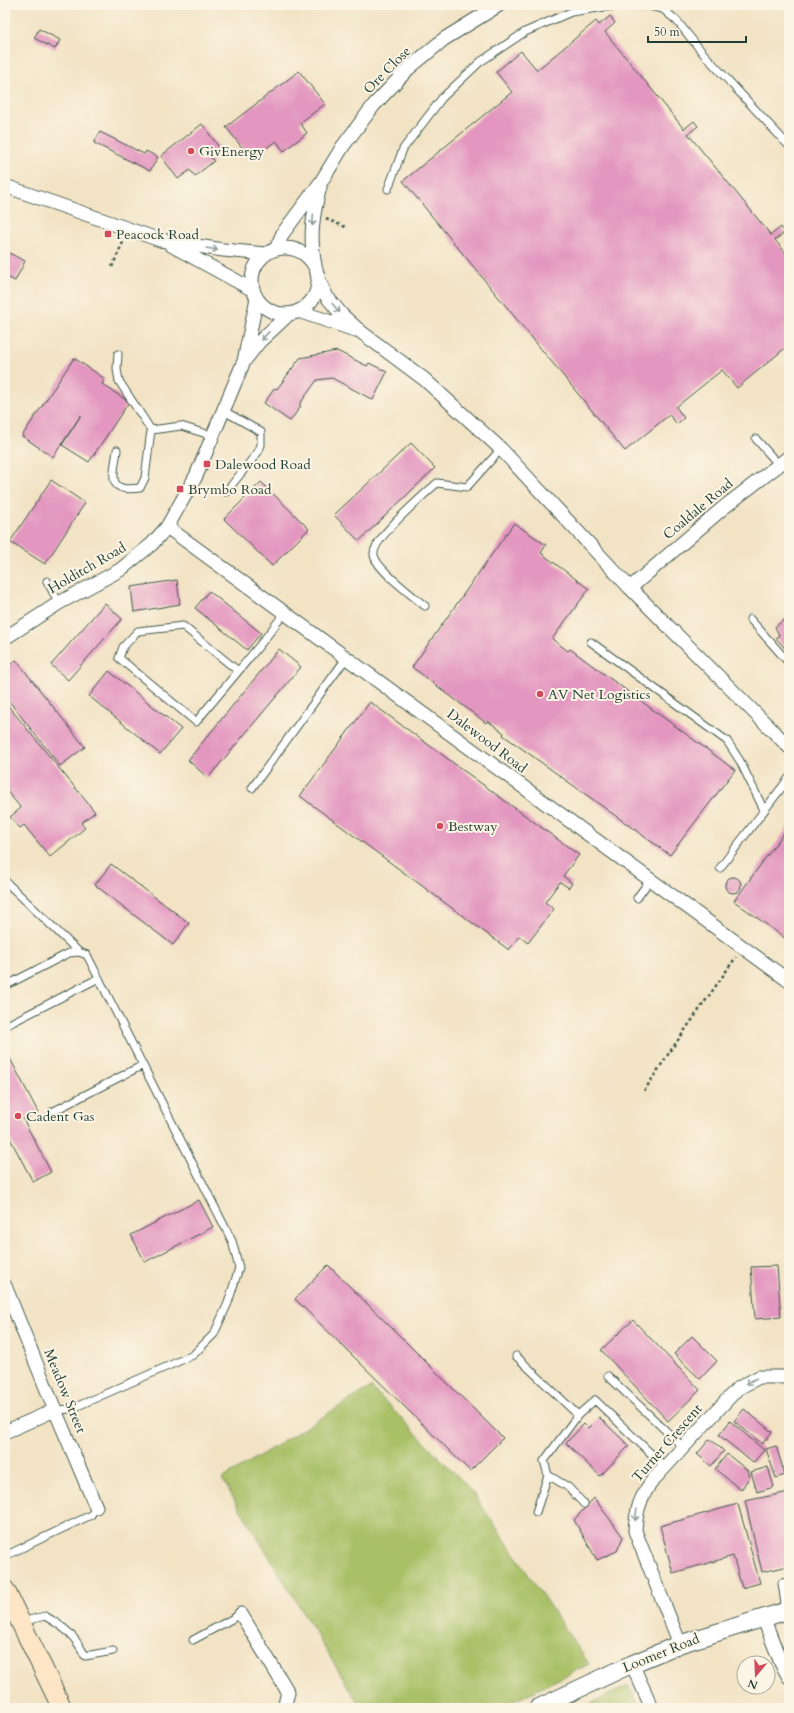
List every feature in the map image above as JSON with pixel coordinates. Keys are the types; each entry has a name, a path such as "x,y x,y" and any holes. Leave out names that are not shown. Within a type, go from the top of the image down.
{"main road":[{"path":"5,1590 62,1708"}],"street":[{"name":"Ore Close","path":"271,251 321,182 343,146 374,105 408,69 444,39 499,5"},
{"name":"Ore Close","path":"317,274 311,249 314,213 321,182"},
{"path":"5,186 160,240 255,294"},
{"path":"5,196 26,193"},
{"path":"160,240 223,250 271,251 290,248 301,252 311,261 327,297 342,315 361,332 424,379 502,449 630,588 789,747"},
{"path":"271,251 257,262 252,277 255,294 262,305 272,311 294,312 361,332"},
{"path":"294,312 307,305 314,297 317,288 317,274"},
{"name":"Holditch Road","path":"5,638 59,603 103,580 125,566 152,544 167,526 196,476 214,436 244,361 255,294"},
{"name":"Holditch Road","path":"244,361 259,342 294,312"},
{"name":"Coaldale Road","path":"630,588 723,508 784,461"},
{"name":"Dalewood Road","path":"167,526 284,612 347,656 789,981"},
{"name":"Meadow Street","path":"5,1286 96,1507"},
{"name":"Turner Crescent","path":"680,1644 635,1531 635,1517 638,1504 644,1491 737,1389 759,1377 789,1377"},
{"path":"5,1432 55,1410"},
{"name":"Loomer Road","path":"538,1708 632,1664 680,1644 763,1617 787,1611"},
{"path":"241,1614 288,1692 284,1708"},
{"path":"763,1617 781,1662 789,1677"},
{"path":"632,1664 652,1708"}],"lane":[{"path":"388,190 403,149 442,98 480,62 525,32 571,12 619,5"},
{"path":"628,5 650,6 664,9 789,146"},
{"path":"117,450 114,479 115,485 120,488 140,488 145,478 151,430 120,381 117,369 118,354"},
{"path":"224,411 261,432 261,445 258,452 226,492"},
{"path":"151,430 182,426 214,436"},
{"path":"756,439 784,461"},
{"path":"425,606 387,574 377,563 373,554 375,546 393,525 438,483 467,487 502,449"},
{"path":"47,581 59,603"},
{"path":"238,671 183,626 138,631 123,647 119,658 196,722 238,671 284,612"},
{"path":"750,619 789,663"},
{"path":"591,642 726,741 740,761 764,810"},
{"path":"252,788 347,656"},
{"path":"720,868 789,778"},
{"path":"637,898 650,880"},
{"path":"5,881 78,952"},
{"path":"5,986 69,953 78,952 87,955 232,1240 239,1268 228,1304 214,1334 193,1355 71,1409 55,1410"},
{"path":"5,1026 99,978"},
{"path":"52,1112 143,1065"},
{"path":"516,1356 578,1415"},
{"path":"608,1376 683,1447"},
{"path":"536,1512 548,1475 544,1461 578,1415 595,1400 665,1467"},
{"path":"548,1475 568,1488 584,1504"},
{"path":"5,1556 92,1515 96,1507"},
{"path":"787,1611 782,1583 789,1582"},
{"path":"194,1640 241,1614"},
{"path":"21,1622 44,1616 64,1627 79,1643 85,1656 112,1651"}],"path":[{"path":"314,213 348,228"},
{"path":"112,267 128,228"},
{"path":"644,1091 668,1053 737,956"}],"green space":[{"path":"371,1387 471,1490 589,1664 500,1708 361,1708 222,1479"},
{"path":"629,1685 640,1708 582,1708"}],"building":[{"path":"610,16 615,23 605,32 684,129 694,121 698,126 688,134 771,235 781,227 785,232 775,240 789,257 789,345 737,388 722,370 676,407 684,418 677,424 669,415 625,451 403,181 512,92 496,72 521,51 537,70 596,21 599,25"},
{"path":"39,29 60,40 55,49 34,38"},
{"path":"299,71 325,104 300,123 307,133 284,151 276,141 251,159 226,127"},
{"name":"GivEnergy","path":"202,124 219,147 209,155 214,161 195,176 190,170 178,179 161,156"},
{"path":"100,132 144,154 146,151 158,157 150,171 94,143"},
{"path":"5,251 25,261 15,281 5,276"},
{"path":"337,351 367,366 369,363 387,372 373,400 332,378 317,380 299,405 301,406 290,421 264,403 275,388 277,389 300,358"},
{"path":"74,358 105,379 102,384 129,402 89,462 62,445 81,415 53,457 22,436"},
{"path":"411,443 435,468 359,541 334,515"},
{"path":"51,480 85,503 45,564 10,542"},
{"path":"261,482 309,529 272,566 224,519"},
{"name":"AV Net Logistics","path":"514,523 546,545 541,553 589,589 552,639 568,651 570,649 735,770 670,855 503,735 504,733 488,721 486,723 412,667"},
{"path":"177,580 180,604 134,612 131,587"},
{"path":"209,591 261,633 247,650 195,608"},
{"path":"105,603 122,619 68,680 51,665"},
{"path":"789,616 789,653 776,638 779,635 775,627"},
{"path":"279,649 301,667 208,778 188,760"},
{"path":"16,660 85,747 60,766 5,696 5,669"},
{"path":"109,671 181,729 160,754 89,696"},
{"path":"5,702 95,812 81,823 85,828 50,857 24,825 20,828 10,817 21,808 5,789"},
{"name":"Bestway","path":"370,702 579,855 563,876 572,883 569,888 560,882 545,902 554,909 528,943 519,936 509,950 300,796"},
{"path":"789,826 789,941 734,901"},
{"path":"111,864 189,923 173,945 95,885"},
{"path":"733,877 739,879 741,885 739,891 733,893 727,891 725,885 727,879"},
{"name":"Cadent Gas","path":"5,1049 38,1112 23,1119 51,1172 33,1182 5,1129"},
{"path":"199,1200 213,1227 145,1262 131,1235"},
{"path":"328,1265 503,1438 470,1471 295,1299"},
{"path":"777,1266 781,1317 755,1319 751,1267"},
{"path":"633,1320 700,1390 668,1421 601,1350"},
{"path":"692,1336 717,1361 700,1379 674,1354"},
{"path":"744,1409 772,1432 762,1444 734,1421"},
{"path":"599,1417 629,1446 600,1476 566,1443 584,1424 588,1428"},
{"path":"730,1421 764,1450 753,1463 719,1435"},
{"path":"710,1439 724,1451 711,1466 697,1454"},
{"path":"776,1446 785,1475 776,1478 766,1449"},
{"path":"727,1454 747,1470 750,1476 741,1490 715,1469"},
{"path":"768,1467 774,1487 757,1492 751,1472"},
{"path":"789,1492 789,1566 762,1572 745,1501"},
{"path":"594,1498 623,1537 617,1551 597,1560 574,1520"},
{"path":"738,1504 760,1583 742,1588 733,1556 673,1573 660,1526"}],"place":[{"name":"GivEnergy","path":"191,151"},
{"name":"Peacock Road","path":"108,234"},
{"name":"Dalewood Road","path":"207,464"},
{"name":"Brymbo Road","path":"180,489"},
{"name":"AV Net Logistics","path":"540,694"},
{"name":"Bestway","path":"440,826"},
{"name":"Cadent Gas","path":"18,1116"}]}
